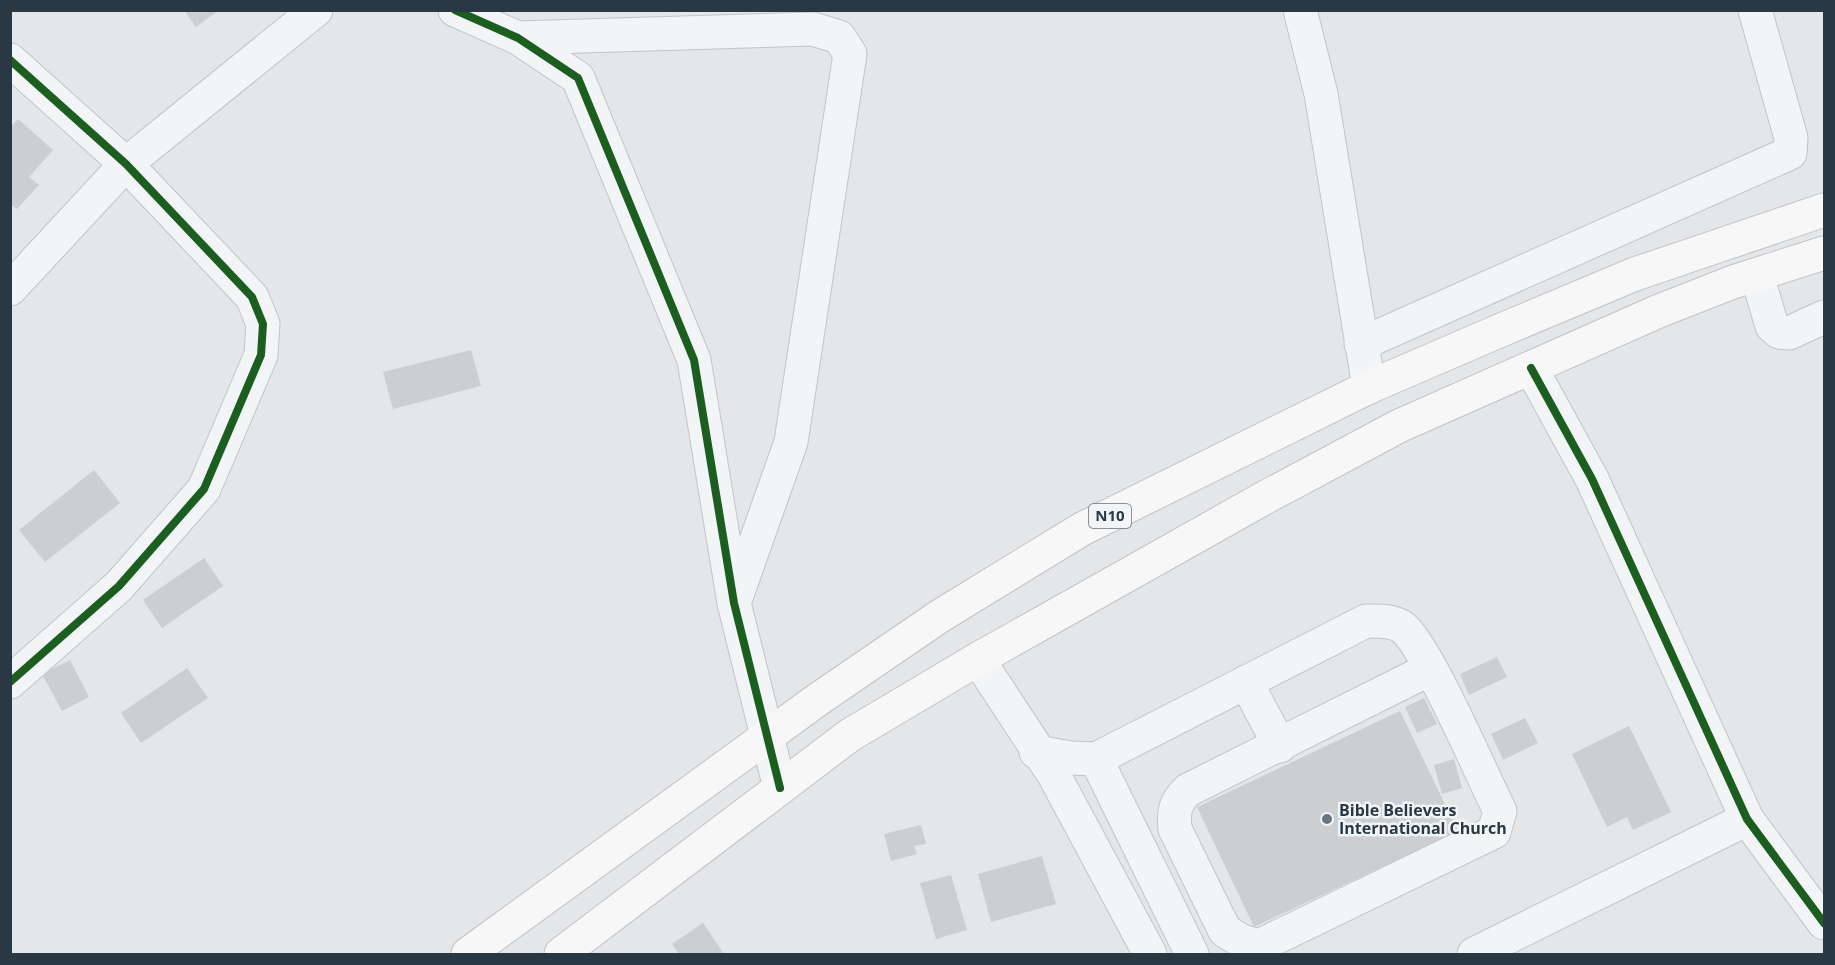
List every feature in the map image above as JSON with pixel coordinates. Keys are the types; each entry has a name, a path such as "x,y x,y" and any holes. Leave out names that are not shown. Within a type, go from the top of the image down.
{"main road":[{"name":"N10","path":"468,954 767,737 940,616 1082,529 1369,387 1635,274 1824,210"},
{"path":"561,954 850,735 978,659 1389,431 1659,311 1824,253"}],"street":[{"path":"10,289 126,164 316,10"},
{"path":"455,10 518,38 578,78 694,360 734,603 780,788"},
{"path":"1300,10 1321,94 1369,387"},
{"path":"1361,344 1790,153 1791,138 1755,10"},
{"path":"518,38 813,29 839,37 850,54 791,442 734,603"},
{"path":"10,60 126,164 252,297 263,324 261,355 204,489 119,586 11,682"},
{"path":"1757,275 1772,326 1779,332 1789,333 1824,317"},
{"path":"1531,368 1592,479 1747,819 1824,923"},
{"path":"1036,752 1071,758 1096,759 1366,621 1383,621 1400,626 1413,637 1430,669 1500,811 1494,832 1258,945 1242,941 1225,931 1175,829 1174,814 1177,800 1188,790 1430,669"},
{"path":"978,659 1036,752 1054,776 1084,827 1150,954"},
{"path":"1246,682 1280,746"},
{"path":"1096,759 1192,954"},
{"path":"1474,954 1747,819"},
{"path":"1164,897 1200,880"}],"building":[{"path":"184,10 219,10 196,27"},
{"path":"18,119 53,150 29,177 39,185 17,209 10,204 10,127"},
{"path":"471,350 481,386 393,409 383,372"},
{"path":"94,470 120,503 45,562 19,530"},
{"path":"204,558 223,586 162,628 143,600"},
{"path":"1497,657 1507,677 1469,695 1460,674"},
{"path":"70,660 89,697 62,711 42,674"},
{"path":"187,668 208,698 141,743 121,713"},
{"path":"1424,698 1437,724 1417,733 1405,707"},
{"name":"Bible Believers International Church","path":"1400,711 1458,831 1254,927 1197,807"},
{"path":"1525,718 1538,743 1503,760 1491,734"},
{"path":"1629,726 1671,812 1633,830 1627,817 1607,827 1572,754"},
{"path":"1454,759 1462,788 1442,794 1434,765"},
{"path":"921,825 926,844 914,846 917,854 891,861 884,834"},
{"path":"1042,856 1056,904 991,922 978,874"},
{"path":"951,875 967,930 936,939 920,883"},
{"path":"703,923 724,954 679,954 672,944"}],"cycle path":[{"path":"455,10 518,38 578,78 694,360 734,603 780,788"},
{"path":"10,60 126,164 252,297 263,324 261,355 204,489 119,586 10,682"},
{"path":"1531,368 1592,479 1747,819 1824,923"}],"place":[{"name":"Bible Believers International Church","path":"1327,819"}]}
